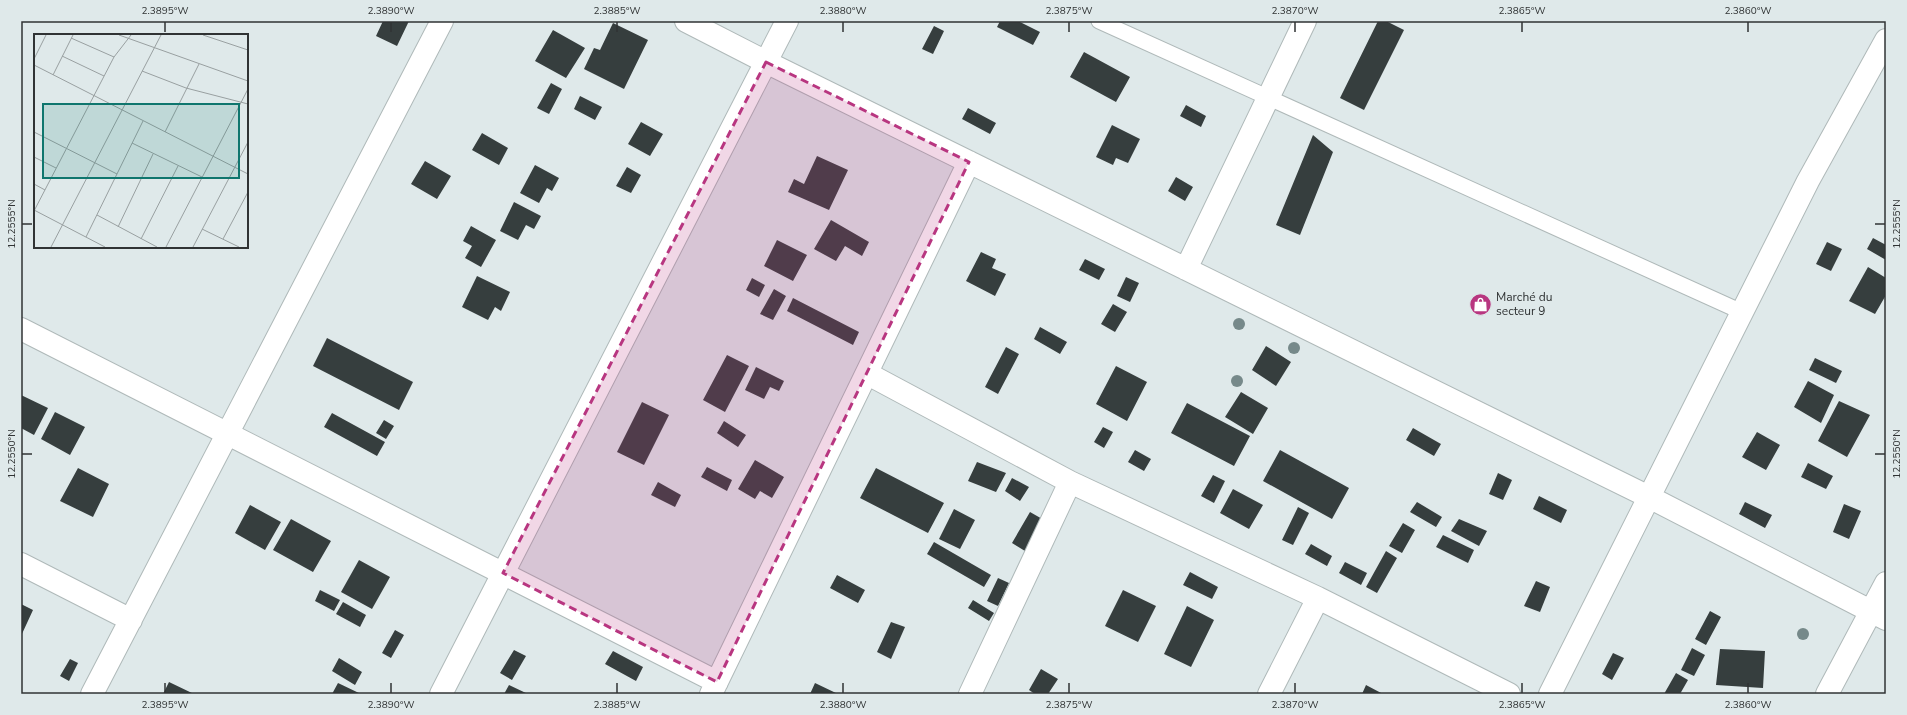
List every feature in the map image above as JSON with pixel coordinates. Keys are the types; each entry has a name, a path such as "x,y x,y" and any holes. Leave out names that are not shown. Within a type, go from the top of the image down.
{"street":[{"path":"92,694 442,21"},
{"path":"686,21 766,62 1649,497 1879,616"},
{"path":"441,694 787,21"},
{"path":"1186,269 1305,21"},
{"path":"1550,694 1808,182 1886,40"},
{"path":"21,329 503,573 714,688 868,374 969,162"},
{"path":"868,374 1070,482 1318,598 1509,694"},
{"path":"970,694 1070,482"},
{"path":"21,564 131,620"},
{"path":"1827,694 1879,616 1886,583"},
{"path":"1269,694 1318,598"}],"lane":[{"path":"1099,21 1742,312"}],"highlighted area":[{"path":"766,62 969,162 717,682 503,573"}],"building":[{"path":"383,21 409,21 397,46 376,36"},
{"path":"1000,21 1018,21 1040,32 1033,45 997,27"},
{"path":"1378,21 1386,21 1404,30 1364,110 1340,98"},
{"path":"613,23 648,40 624,89 584,69 594,48 600,50"},
{"path":"934,26 944,31 933,54 922,49"},
{"path":"553,30 585,48 566,78 535,61"},
{"path":"1084,52 1130,77 1116,102 1070,77"},
{"path":"551,83 562,89 549,114 537,108"},
{"path":"580,96 602,107 595,120 574,109"},
{"path":"1186,105 1206,116 1201,127 1180,116"},
{"path":"968,108 996,123 990,134 962,119"},
{"path":"641,122 663,134 650,156 628,144"},
{"path":"1112,125 1140,139 1128,163 1116,158 1113,165 1096,157"},
{"path":"482,133 508,148 499,165 472,150"},
{"path":"1313,135 1333,152 1300,235 1276,225"},
{"path":"817,156 848,170 829,210 788,192 794,179 804,184"},
{"path":"425,161 451,176 437,199 411,184"},
{"path":"535,165 559,178 552,191 547,188 539,203 520,193"},
{"path":"627,167 641,175 631,193 616,186"},
{"path":"1176,177 1193,187 1185,201 1168,191"},
{"path":"514,202 541,216 534,229 526,225 518,240 500,231"},
{"path":"831,220 869,242 862,256 845,246 836,261 814,249"},
{"path":"471,226 496,240 481,267 465,258 472,246 463,241"},
{"path":"1873,238 1886,245 1886,260 1867,249"},
{"path":"777,240 807,255 793,281 764,266"},
{"path":"1827,242 1842,249 1831,271 1816,264"},
{"path":"981,252 996,259 992,268 1006,274 995,296 966,281"},
{"path":"1085,259 1105,269 1099,280 1079,270"},
{"path":"1868,267 1886,278 1886,295 1875,314 1849,301"},
{"path":"477,276 510,292 501,311 495,307 488,320 462,307"},
{"path":"1126,277 1139,283 1130,302 1117,296"},
{"path":"752,278 765,285 759,297 746,290"},
{"path":"774,289 786,296 773,320 760,314"},
{"path":"793,298 859,332 853,345 787,311"},
{"path":"1113,304 1127,312 1115,332 1101,324"},
{"path":"1040,327 1067,342 1060,354 1034,339"},
{"path":"327,338 413,382 399,410 313,366"},
{"path":"1266,346 1291,362 1276,386 1252,370"},
{"path":"1006,347 1019,354 998,394 985,387"},
{"path":"727,355 749,366 725,412 703,400"},
{"path":"1815,358 1842,371 1836,383 1809,370"},
{"path":"1116,366 1147,382 1127,421 1096,404"},
{"path":"756,367 784,381 779,391 770,387 764,399 745,390"},
{"path":"1808,381 1834,395 1821,423 1794,407"},
{"path":"1241,392 1268,408 1253,434 1225,417"},
{"path":"21,395 48,408 34,435 21,428"},
{"path":"1839,401 1870,415 1847,457 1818,441"},
{"path":"642,402 669,415 644,465 617,452"},
{"path":"1187,403 1250,436 1234,466 1171,433"},
{"path":"55,412 85,427 70,455 41,439"},
{"path":"332,413 385,442 377,456 324,427"},
{"path":"384,420 394,426 386,439 376,433"},
{"path":"724,421 746,435 738,447 717,433"},
{"path":"1103,427 1113,432 1104,448 1094,442"},
{"path":"1413,428 1441,444 1434,456 1406,440"},
{"path":"1757,432 1780,445 1766,470 1742,457"},
{"path":"1135,450 1151,459 1144,471 1128,462"},
{"path":"1280,450 1349,488 1332,519 1263,481"},
{"path":"755,460 784,477 772,498 760,491 755,499 738,489"},
{"path":"977,462 1006,473 996,492 968,481"},
{"path":"1808,463 1833,476 1826,489 1801,477"},
{"path":"707,467 732,480 727,491 701,477"},
{"path":"78,468 109,484 93,517 60,501"},
{"path":"876,468 944,503 928,533 860,498"},
{"path":"1498,473 1512,480 1503,500 1489,494"},
{"path":"1213,475 1225,481 1214,503 1201,496"},
{"path":"1012,478 1029,487 1020,501 1005,491"},
{"path":"658,482 681,495 675,507 651,495"},
{"path":"1233,489 1263,505 1249,529 1220,513"},
{"path":"1539,496 1567,510 1561,523 1533,509"},
{"path":"1417,502 1442,517 1436,527 1410,512"},
{"path":"1745,502 1772,515 1765,528 1739,514"},
{"path":"1844,504 1861,511 1849,539 1833,532"},
{"path":"250,505 281,522 265,550 235,533"},
{"path":"1298,507 1309,513 1293,545 1282,540"},
{"path":"954,509 975,520 960,549 939,539"},
{"path":"1030,512 1044,520 1025,551 1012,543"},
{"path":"291,519 331,541 313,572 273,550"},
{"path":"1459,519 1487,531 1479,546 1451,531"},
{"path":"1403,523 1415,530 1402,553 1389,546"},
{"path":"1443,535 1474,550 1468,563 1436,547"},
{"path":"934,542 991,575 984,587 927,554"},
{"path":"1311,544 1332,556 1327,566 1305,554"},
{"path":"1386,551 1397,558 1377,593 1366,587"},
{"path":"359,560 390,577 372,609 341,592"},
{"path":"1345,562 1367,573 1361,585 1339,573"},
{"path":"1190,572 1218,587 1212,599 1183,585"},
{"path":"837,575 865,590 858,603 830,588"},
{"path":"998,578 1009,583 998,606 987,601"},
{"path":"1536,581 1550,587 1540,612 1524,606"},
{"path":"320,590 340,600 334,611 315,601"},
{"path":"1123,590 1156,606 1138,642 1105,626"},
{"path":"973,600 994,613 989,621 968,608"},
{"path":"343,602 366,615 360,627 336,614"},
{"path":"21,604 33,610 21,636"},
{"path":"1187,606 1214,620 1191,667 1164,654"},
{"path":"1710,611 1721,617 1706,645 1695,639"},
{"path":"891,622 905,627 891,659 877,652"},
{"path":"395,630 404,635 391,658 382,653"},
{"path":"1692,648 1705,655 1694,676 1681,670"},
{"path":"1720,649 1765,651 1763,688 1716,685"},
{"path":"514,650 526,656 512,680 500,673"},
{"path":"613,651 643,667 636,681 605,664"},
{"path":"1613,653 1624,658 1612,680 1602,674"},
{"path":"339,658 362,672 355,685 332,671"},
{"path":"70,659 78,663 69,681 60,676"},
{"path":"1041,669 1058,679 1048,694 1035,694 1029,690"},
{"path":"1676,673 1688,680 1680,694 1664,694"},
{"path":"169,682 194,694 163,694"},
{"path":"338,683 361,694 332,694"},
{"path":"815,683 838,694 810,694"},
{"path":"509,685 528,694 504,694"},
{"path":"1366,685 1383,694 1362,694"}],"place":[{"name":"Marché du secteur 9","path":"1480,304"}]}
